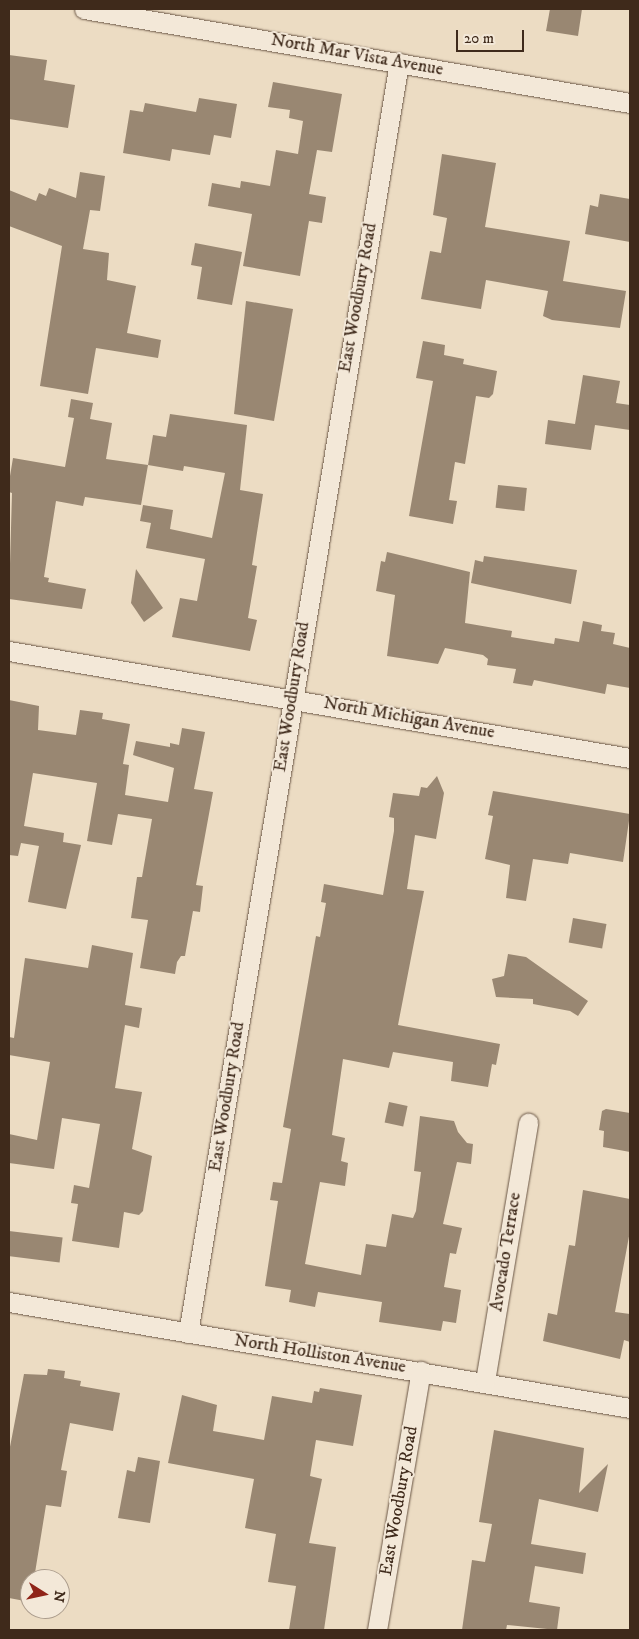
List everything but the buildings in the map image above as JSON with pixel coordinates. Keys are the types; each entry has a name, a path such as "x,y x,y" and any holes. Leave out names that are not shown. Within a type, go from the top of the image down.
{"street":[{"name":"North Mar Vista Avenue","path":"84,9 170,16 399,62 630,103"},
{"name":"East Woodbury Road","path":"188,1333 292,697 399,62"},
{"name":"North Michigan Avenue","path":"9,651 292,697 630,758"},
{"name":"Avocado Terrace","path":"485,1381 528,1123"},
{"name":"North Holliston Avenue","path":"9,1302 485,1381 630,1408"},
{"name":"East Woodbury Road","path":"377,1630 421,1371"}]}
